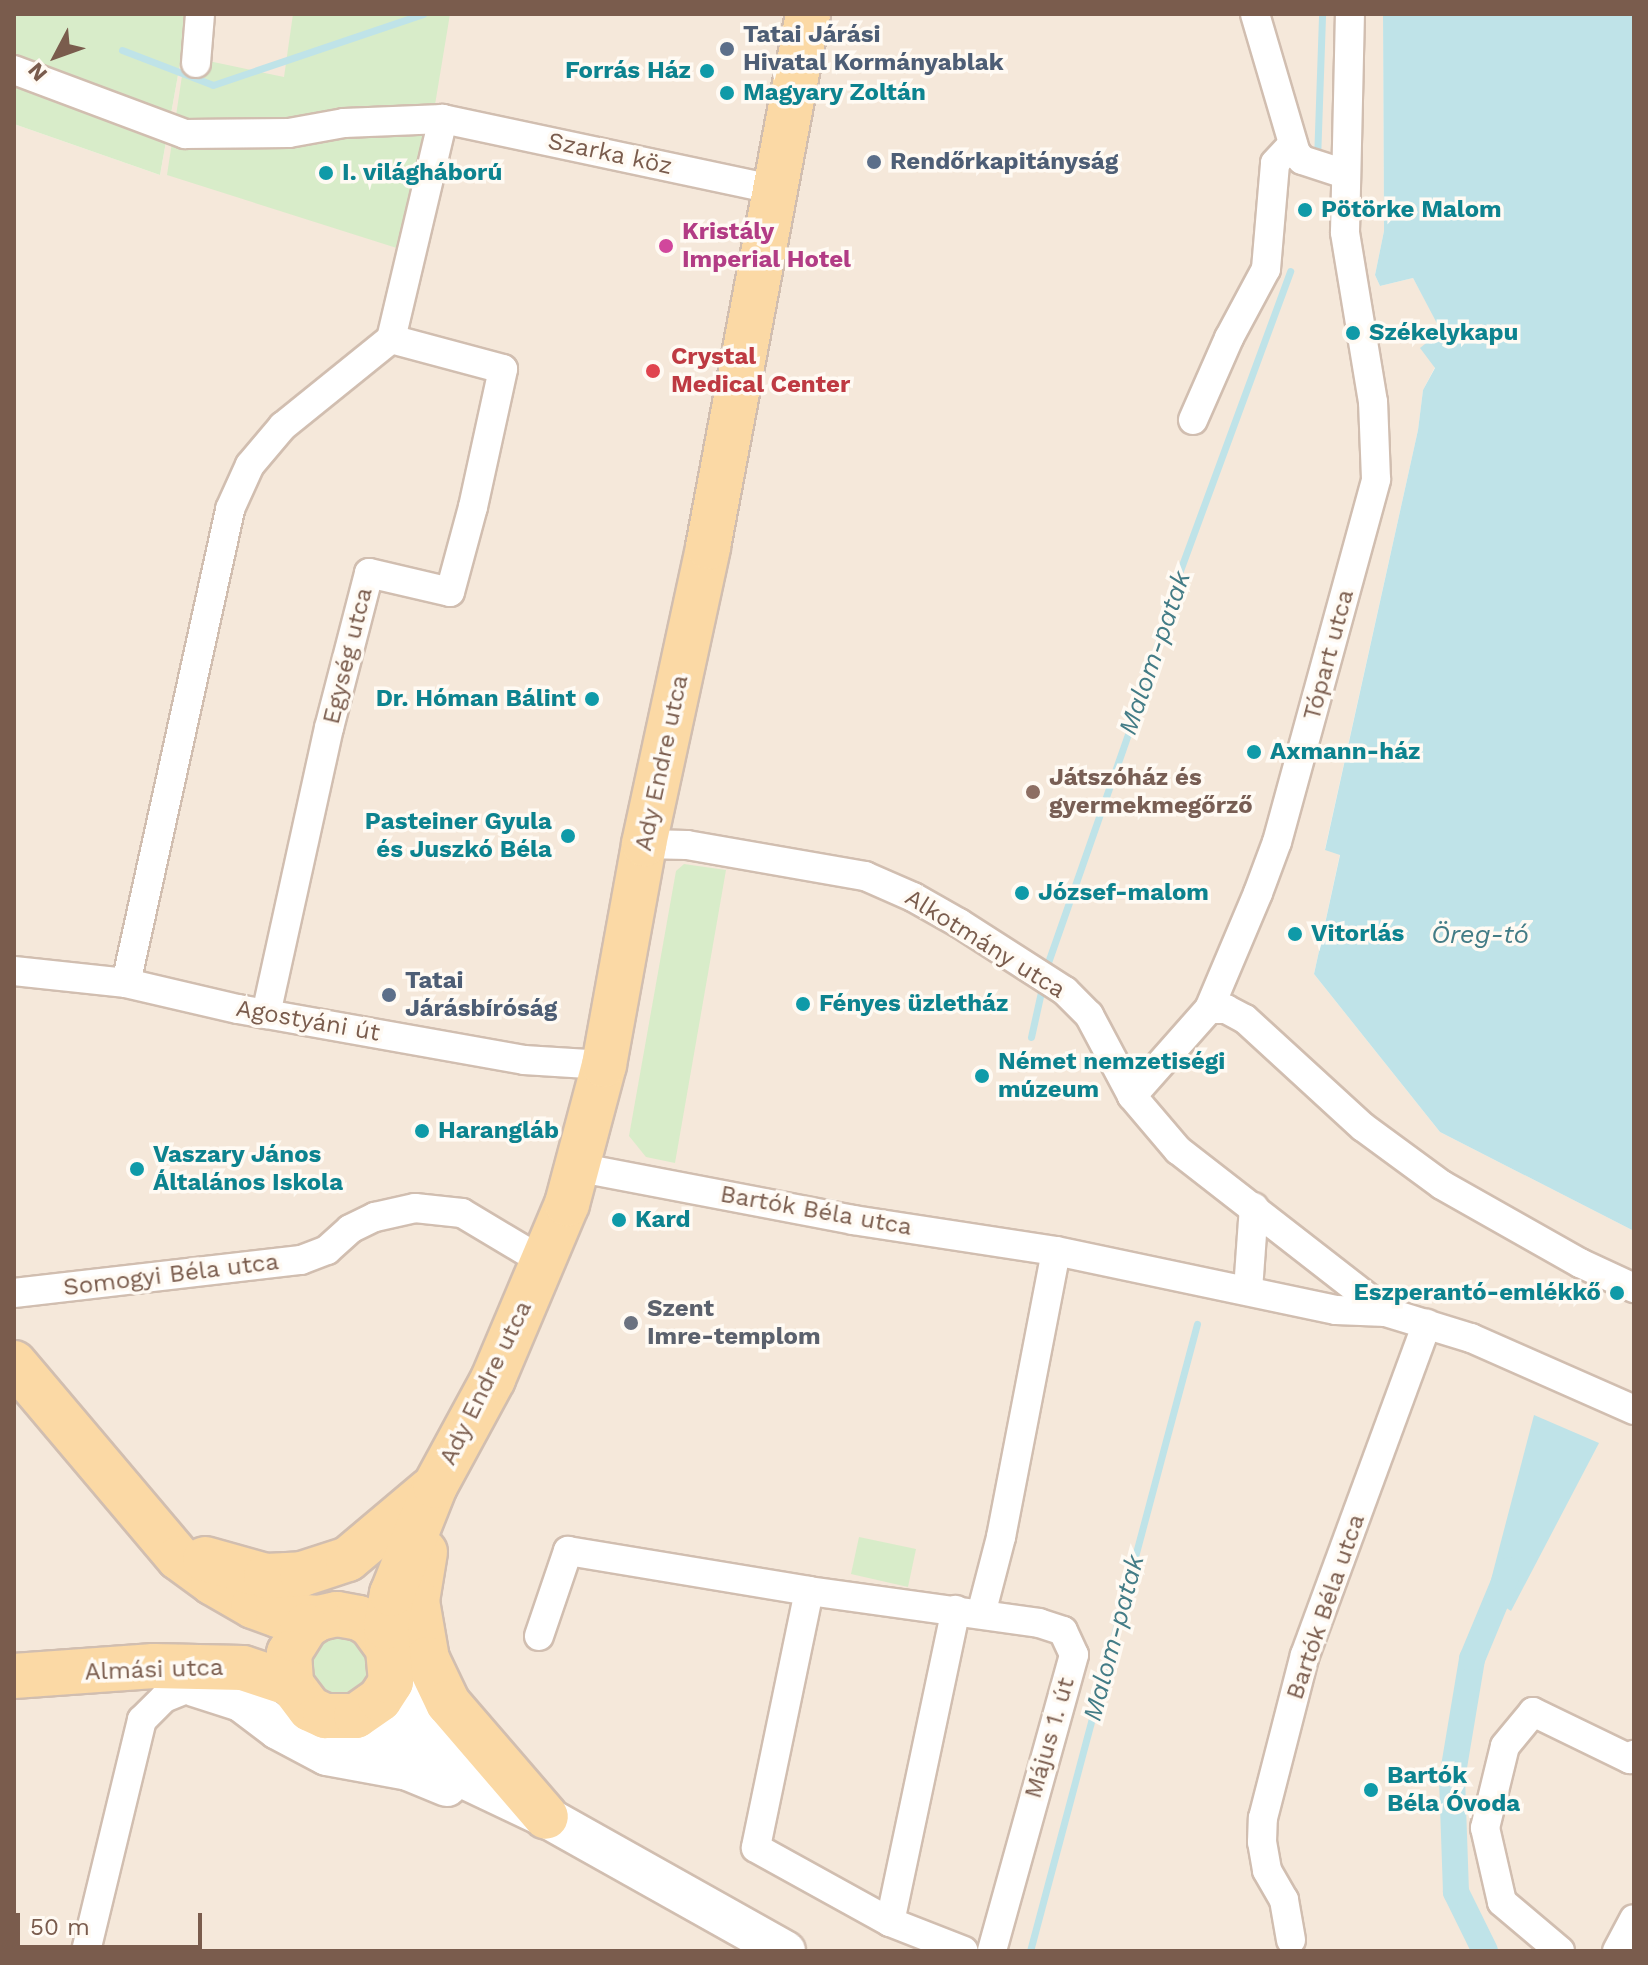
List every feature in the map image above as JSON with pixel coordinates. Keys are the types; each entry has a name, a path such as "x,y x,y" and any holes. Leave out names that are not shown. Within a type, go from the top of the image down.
{"main road":[{"name":"Ady Endre utca","path":"435,1486 493,1379 544,1262 567,1204 604,1065 644,844 708,547 808,14"},
{"path":"14,1363 179,1558 213,1583 253,1606 278,1615 328,1616 371,1625 389,1665 421,1717 546,1817"},
{"path":"138,1513 213,1564 266,1576 302,1574 348,1559 435,1486"},
{"path":"435,1486 328,1616 306,1626 289,1653 291,1684 310,1709 374,1727 402,1739 468,1780 546,1817 785,1951"},
{"path":"341,1718 369,1709 389,1665 386,1627 392,1594 435,1486"},
{"path":"435,1486 417,1601 427,1659 448,1703 546,1817"},
{"name":"Almási utca","path":"14,1676 154,1666 243,1668 291,1684"},
{"path":"62,1673 194,1686 241,1701 278,1729 327,1755 408,1770 475,1800 546,1817"}],"street":[{"path":"196,63 200,14"},
{"name":"Tópart utca","path":"1132,1096 1209,1009 1277,842 1376,479 1373,402 1357,292 1316,161 1255,14"},
{"name":"Tópart utca","path":"1316,161 1350,14"},
{"name":"Szarka köz","path":"14,70 185,134 289,133 344,123 443,119 776,190"},
{"path":"126,983 230,509 250,465 283,426 391,339 443,119"},
{"name":"Tópart utca","path":"1193,420 1229,338 1266,269 1275,163 1316,161"},
{"name":"Egység utca","path":"266,1014 329,728 369,573 450,592 473,507 503,369 391,339"},
{"name":"Alkotmány utca","path":"644,844 687,845 865,876 913,897 959,923 1042,978 1089,1015 1132,1096 1178,1150 1386,1312"},
{"name":"Agostyáni út","path":"14,971 126,983 266,1014 524,1060 604,1065"},
{"path":"1209,1009 1226,1009 1245,1019 1363,1127 1411,1164 1475,1205 1634,1288"},
{"name":"Bartók Béla utca","path":"576,1167 853,1220 1056,1251 1336,1310 1386,1312 1471,1338 1634,1410"},
{"path":"1248,1290 1254,1207"},
{"name":"Somogyi Béla utca","path":"14,1293 301,1260 327,1250 363,1223 415,1208 462,1213 544,1262"},
{"path":"890,1922 968,1612 1001,1537 1056,1251"},
{"name":"Bartók Béla utca","path":"1291,1940 1284,1900 1267,1870 1262,1842 1263,1818 1305,1655 1427,1324"},
{"name":"Május 1. út","path":"539,1636 568,1551 809,1591 1039,1623 1063,1631 1074,1655 991,1943 992,1951"},
{"path":"809,1591 756,1848 890,1922 964,1951"},
{"path":"122,1679 131,1688 142,1720"},
{"path":"86,1951 142,1720 164,1698 194,1686"},
{"path":"1560,1951 1502,1902 1485,1828 1505,1746 1533,1712 1630,1759 1634,1755"},
{"path":"1617,1951 1634,1919"}],"shaded area":[{"path":"189,14 1383,14 1384,231 1375,275 1380,286 1413,278 1442,331 1435,367 1423,390 1418,430 1325,849 1340,854 1314,974 1440,1132 1634,1231 1634,1951 14,1951 14,124 160,175"}],"green space":[{"path":"14,14 189,14 160,175 14,124"},
{"path":"293,14 450,14 431,129 403,250 167,175 185,56 284,77"},
{"path":"684,864 726,870 675,1163 646,1157 629,1136 676,871"},
{"path":"859,1537 916,1549 908,1587 851,1574"},
{"path":"334,1635 346,1635 362,1644 369,1654 369,1678 362,1688 346,1697 334,1697 314,1683 309,1672 309,1660 323,1640"}],"water":[{"name":"Öreg-tó","path":"1383,14 1634,14 1634,1231 1440,1132 1314,974 1340,855 1325,850 1418,430 1423,390 1435,368 1420,348 1441,331 1413,278 1380,286 1375,275 1384,231"},
{"path":"1534,1415 1599,1443 1511,1611 1487,1595"}],"waterway":[{"name":"Malom-patak","path":"122,50 213,85 423,14"},
{"name":"Malom-patak","path":"1317,160 1322,14"},
{"name":"Malom-patak","path":"1045,971 1144,689 1178,576 1290,271"},
{"name":"Malom-patak","path":"1031,1037 1043,983"},
{"name":"Malom-patak","path":"1030,1951 1197,1324"},
{"path":"1485,1951 1456,1892 1452,1779 1472,1659 1509,1570"}],"place":[{"name":"Tatai Járási Hivatal Kormányablak","path":"727,49"},
{"name":"Forrás Ház","path":"707,71"},
{"name":"Magyary Zoltán","path":"727,93"},
{"name":"Rendőrkapitányság","path":"874,162"},
{"name":"I. világháború","path":"326,173"},
{"name":"Pötörke Malom","path":"1305,210"},
{"name":"Kristály Imperial Hotel","path":"666,246"},
{"name":"Székelykapu","path":"1353,333"},
{"name":"Crystal Medical Center","path":"653,371"},
{"name":"Dr. Hóman Bálint","path":"592,699"},
{"name":"Axmann-ház","path":"1254,752"},
{"name":"Játszóház és gyermekmegőrző","path":"1033,792"},
{"name":"Pasteiner Gyula és Juszkó Béla","path":"568,836"},
{"name":"József-malom","path":"1022,893"},
{"name":"Vitorlás","path":"1295,934"},
{"name":"Tatai Járásbíróság","path":"389,995"},
{"name":"Fényes üzletház","path":"803,1004"},
{"name":"Német nemzetiségi múzeum","path":"982,1076"},
{"name":"Harangláb","path":"422,1131"},
{"name":"Vaszary János Általános Iskola","path":"137,1169"},
{"name":"Kard","path":"619,1220"},
{"name":"Eszperantó-emlékkő","path":"1617,1293"},
{"name":"Szent Imre-templom","path":"631,1323"},
{"name":"Bartók Béla Óvoda","path":"1371,1790"}]}
